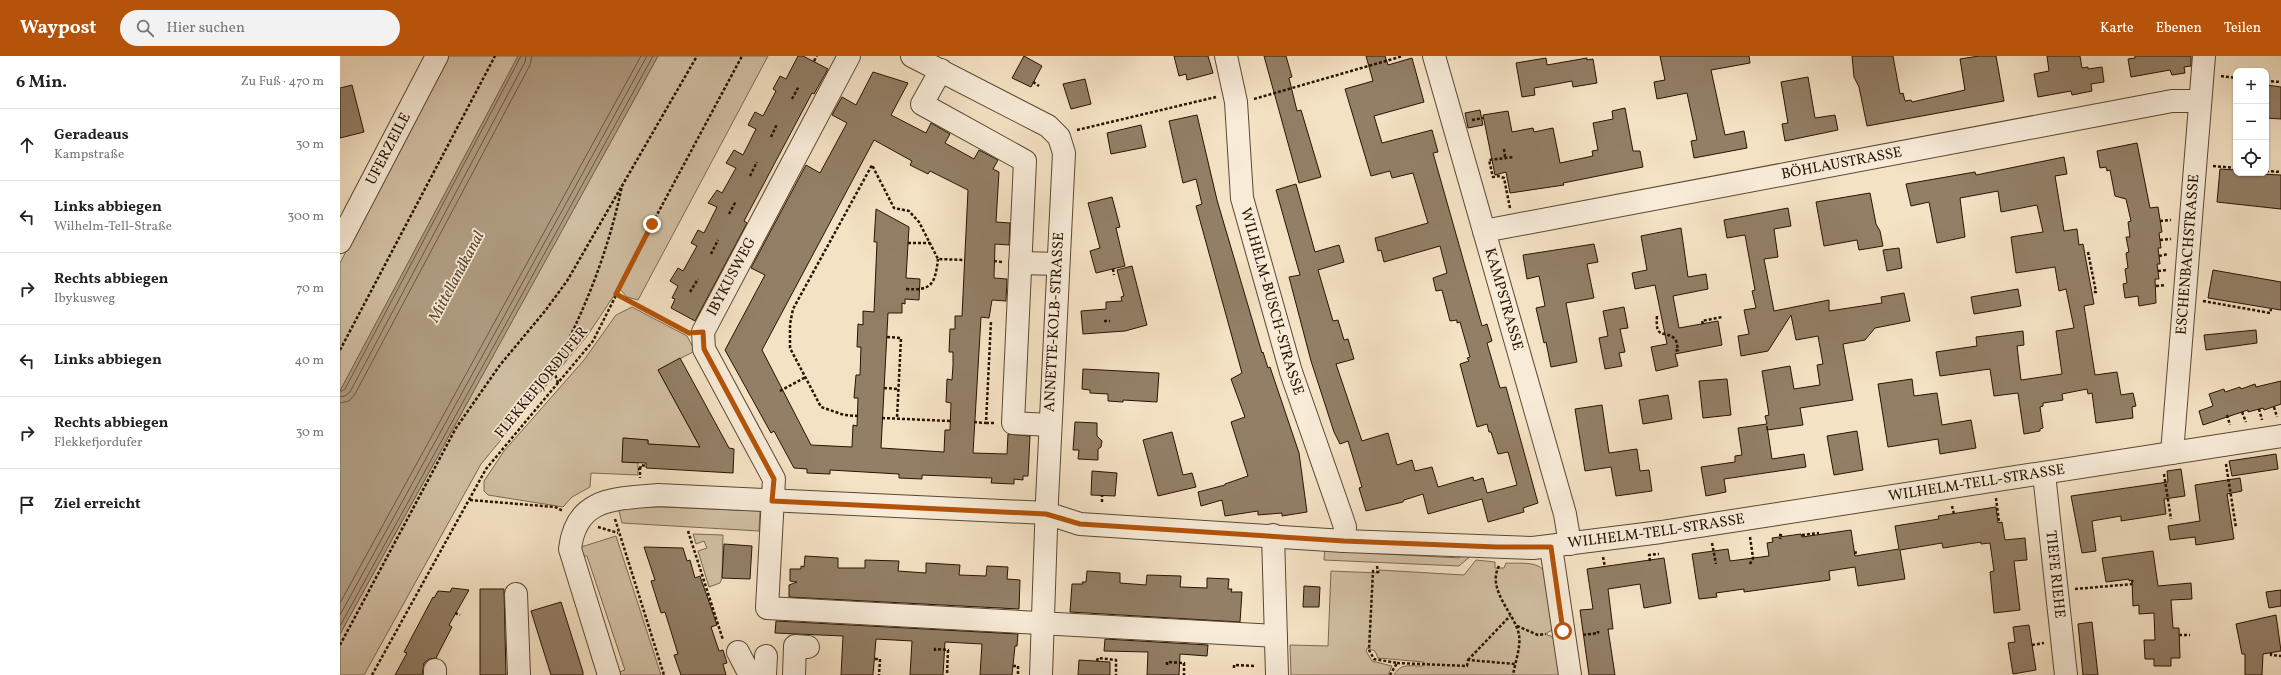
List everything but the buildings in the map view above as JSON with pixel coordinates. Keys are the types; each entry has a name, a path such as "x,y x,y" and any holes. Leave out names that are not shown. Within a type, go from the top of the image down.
{"street":[{"name":"IBYKUSWEG","path":"849,56 703,332 704,349 774,479 767,608 1043,624"},
{"name":"ANNETTE-KOLB-STRASSE","path":"912,56 1048,126 1059,137 1064,153 1046,514 1041,675"},
{"name":"WILHELM-BUSCH-STRASSE","path":"1226,56 1236,102 1242,198 1291,372 1342,515 1345,528 1344,541"},
{"name":"KAMPSTRASSE","path":"1434,56 1565,514 1561,546 1570,675"},
{"name":"ESCHENBACHSTRASSE","path":"2168,462 2204,56"},
{"name":"UFERZEILE","path":"340,242 432,59"},
{"path":"941,70 922,104 1025,161 1013,423 1050,425"},
{"name":"BÖHLAUSTRASSE","path":"1484,230 2172,101 2200,101"},
{"path":"1020,263 1058,264"},
{"name":"WILHELM-TELL-STRASSE","path":"578,519 588,510 601,504 625,498 658,495 1046,514 1080,524 1272,535 1344,541 1496,547 1561,546 2044,474 2168,462 2281,436"},
{"name":"TIEFE RIEHE","path":"2044,474 2066,675"},
{"path":"578,519 571,534 570,549 609,675"},
{"path":"1272,535 1277,675"},
{"path":"516,594 519,675"},
{"path":"1043,624 1276,636"},
{"path":"794,675 795,646 808,647"},
{"path":"731,650 750,675"}],"path":[{"path":"340,350 495,56"},
{"path":"340,645 456,428 500,365 545,311 567,281 697,56"},
{"name":"FLEKKEFJORDUFER","path":"372,675 426,574 470,500 486,469 593,341 616,294 742,56"},
{"path":"814,61 816,56"},
{"path":"1259,98 1403,56"},
{"path":"2218,76 2233,78"},
{"path":"2269,81 2281,82"},
{"path":"1033,82 1039,86"},
{"path":"792,99 799,86"},
{"path":"1073,132 1084,127 1219,97"},
{"path":"1466,121 1483,118"},
{"path":"771,137 778,124"},
{"path":"1504,149 1505,157"},
{"path":"1511,212 1504,178 1498,176 1493,177 1489,160 1514,157"},
{"path":"750,176 757,162"},
{"path":"858,416 844,415 821,407 790,348 790,324 793,309 872,165 894,208 909,211 920,222 938,259 933,281 928,287 923,290 906,289"},
{"path":"2205,166 2233,168"},
{"path":"2269,171 2281,172"},
{"path":"558,384 554,371 587,300 604,258 623,184"},
{"path":"729,214 736,201"},
{"path":"2160,221 2178,219"},
{"path":"711,254 718,240"},
{"path":"908,243 930,243"},
{"path":"2088,252 2096,292 2092,292"},
{"path":"938,259 965,260"},
{"path":"1112,269 1114,276"},
{"path":"690,292 698,279"},
{"path":"616,294 689,333 703,332"},
{"path":"2202,301 2270,312 2271,308"},
{"path":"2229,305 2230,301"},
{"path":"1657,316 1656,326 1662,334 1673,337 1676,341 1678,350 1675,351"},
{"path":"1702,324 1702,321 1722,317"},
{"path":"974,422 986,423 990,321"},
{"path":"1104,321 1110,321"},
{"path":"887,337 901,338 897,418"},
{"path":"780,391 806,377"},
{"path":"884,388 898,388"},
{"path":"882,418 950,421"},
{"path":"2225,459 2236,528"},
{"path":"2168,462 2171,519"},
{"path":"640,479 639,469 641,465 646,466"},
{"path":"1996,495 1999,522"},
{"path":"1102,496 1102,502"},
{"path":"470,500 555,507 578,519 619,533 664,675"},
{"path":"688,531 703,582 731,650"},
{"path":"1749,532 1753,558 1750,564"},
{"path":"1802,535 1819,533"},
{"path":"1712,538 1716,564"},
{"path":"1650,561 1649,555 1658,554"},
{"path":"1498,563 1503,563 1503,567 1498,566 1498,590 1502,602 1516,626 1519,637 1512,675"},
{"path":"1378,566 1378,572 1373,572 1369,650 1374,659 1397,663 1466,666 1468,660 1510,616"},
{"path":"2069,590 2133,584 2132,580"},
{"path":"456,613 460,615"},
{"path":"1516,626 1538,635 1551,633"},
{"path":"1594,633 1598,633 1598,631"},
{"path":"2179,635 2190,635"},
{"path":"2032,645 2044,643"},
{"path":"935,651 935,649 948,650 948,675"},
{"path":"2271,653 2271,655 2281,656"},
{"path":"1097,661 1098,658 1116,660 1116,675"},
{"path":"875,659 880,659 879,675"},
{"path":"1468,660 1515,664"},
{"path":"1166,664 1167,662 1184,663 1184,675"},
{"path":"1390,675 1397,663"},
{"path":"874,664 880,664"},
{"path":"1234,668 1234,665 1255,666"},
{"path":"1013,666 1018,666 1018,673 1013,671"}],"shaded area":[{"path":"448,56 518,56 340,391 340,263"},
{"path":"658,56 768,56 638,300 627,297 619,288 587,336 481,464 364,675 340,675 340,634"},
{"path":"632,307 687,336 695,351 658,370 700,447 648,444 648,440 624,438 622,462 638,463 638,475 591,473 590,487 572,497 563,507 488,495 484,491 484,481 504,451 584,360 616,315"},
{"path":"618,507 663,507 760,511 759,531 622,523"},
{"path":"693,534 723,535 722,578 720,583 709,587 698,551 707,548 704,541 696,544"},
{"path":"616,536 661,675 618,675 617,673 625,670 587,556 584,556 581,547"},
{"path":"1325,546 1348,552 1459,558 1464,554 1473,554 1459,566 1324,560"},
{"path":"1476,560 1495,562 1495,568 1504,568 1506,563 1533,564 1543,569 1546,573 1552,630 1547,633 1547,635 1551,636 1555,642 1560,675 1394,675 1396,671 1403,667 1423,666 1424,662 1378,658 1375,651 1367,648 1366,651 1372,661 1392,666 1388,675 1291,675 1290,645 1328,646 1331,571 1379,573 1379,570 1464,575"}],"water":[{"name":"Mittellandkanal","path":"518,56 658,56 340,634 340,391"}],"route":[{"path":"652,224 616,294 689,333 703,332 704,349 774,479 772,501 1046,514 1080,524 1272,535 1344,541 1496,547 1551,547 1563,631"}]}
